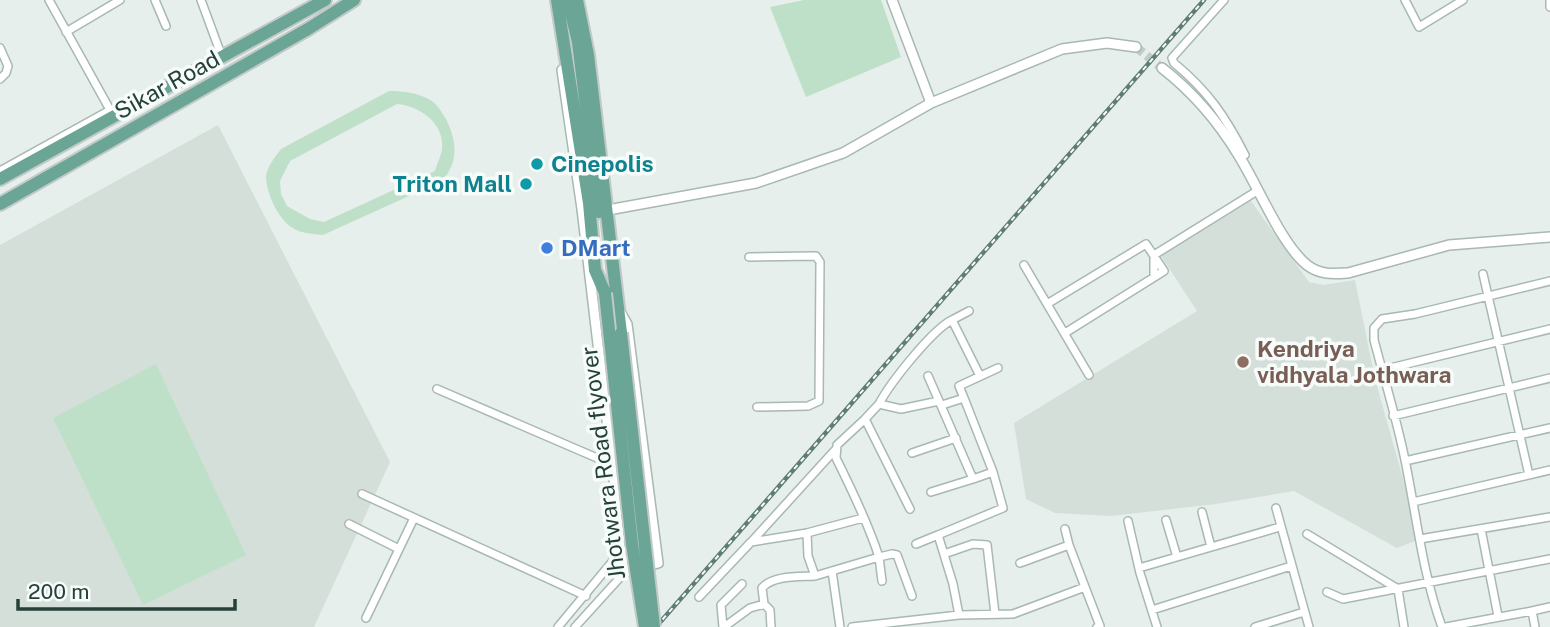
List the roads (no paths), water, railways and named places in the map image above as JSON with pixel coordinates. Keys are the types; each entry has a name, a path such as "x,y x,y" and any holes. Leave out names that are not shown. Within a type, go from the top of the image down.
{"main road":[{"path":"0,179 112,113 325,0"},
{"name":"Sikar Road","path":"0,204 308,30 354,0"},
{"name":"Jhotwara Road flyover","path":"557,0 589,203 595,270 605,293"},
{"name":"Jhotwara Road flyover","path":"568,0 578,42 632,544 645,627"},
{"name":"Jhotwara Road flyover","path":"577,0 588,55 608,209 654,627"}],"street":[{"path":"0,171 112,113 49,0"},
{"path":"66,32 120,0"},
{"path":"155,0 166,26"},
{"path":"201,0 222,57"},
{"path":"892,0 931,103"},
{"path":"1224,0 1172,58 1223,113 1245,155"},
{"path":"1405,0 1419,27 1463,0"},
{"path":"1550,0 1550,7"},
{"path":"563,41 560,54 582,209 625,572"},
{"path":"608,209 756,183 843,153 931,103 1062,49 1107,43 1136,47"},
{"path":"0,48 8,66 0,79"},
{"path":"1162,68 1210,112 1240,157 1257,191 1306,264 1317,271 1332,274 1348,272 1449,246 1550,237"},
{"path":"1154,255 1257,191"},
{"path":"1047,304 1146,244 1164,271 1065,333"},
{"path":"750,257 816,256 820,262 819,401 808,406 757,408"},
{"path":"1024,265 1089,375"},
{"path":"1483,274 1530,475"},
{"path":"1550,281 1415,314 1382,319 1374,328 1374,340 1405,461 1428,582 1444,627 1550,607"},
{"path":"575,627 625,572 657,564 627,324 618,307"},
{"path":"699,597 837,445 879,404 887,387 940,329 969,312"},
{"path":"952,320 980,376"},
{"path":"1382,370 1550,329"},
{"path":"916,544 1000,512 1003,508 993,472 959,386 998,368"},
{"path":"928,376 973,479"},
{"path":"1393,416 1550,378"},
{"path":"437,389 611,464"},
{"path":"879,404 895,410 964,398"},
{"path":"865,419 910,509"},
{"path":"1405,461 1550,428"},
{"path":"912,453 956,438"},
{"path":"835,450 863,518 871,530 879,557 882,581"},
{"path":"1413,502 1550,470"},
{"path":"931,492 993,472"},
{"path":"362,494 586,596"},
{"path":"1276,508 1309,627"},
{"path":"1202,512 1211,547"},
{"path":"1420,540 1550,517"},
{"path":"366,618 414,518"},
{"path":"751,542 807,533 863,518"},
{"path":"1166,520 1177,557"},
{"path":"1128,521 1157,627"},
{"path":"349,524 399,549"},
{"path":"1139,568 1280,527"},
{"path":"1480,528 1498,616"},
{"path":"1065,529 1099,627"},
{"path":"807,533 808,556 815,576"},
{"path":"1307,534 1398,589 1404,627"},
{"path":"938,535 959,615"},
{"path":"944,554 973,544 986,545 995,614"},
{"path":"1020,563 1069,545"},
{"path":"558,627 622,550"},
{"path":"771,627 770,610 764,604 762,588 766,583 815,576 879,557 897,555 912,596"},
{"path":"1327,592 1343,599 1550,559"},
{"path":"1152,610 1291,566"},
{"path":"832,571 840,627"},
{"path":"742,584 721,605 723,627 750,608 764,604"},
{"path":"852,627 959,615 1013,614 1085,587"},
{"path":"576,607 586,614"},
{"path":"1532,611 1535,627"},
{"path":"1255,627 1304,612"}],"tunnel":[{"path":"1136,47 1162,68"}],"railway":[{"path":"656,627 1204,0"}],"place":[{"name":"Cinepolis","path":"537,164"},
{"name":"Triton Mall","path":"526,184"},
{"name":"DMart","path":"547,248"},
{"name":"Kendriya vidhyala Jothwara","path":"1243,362"}]}
